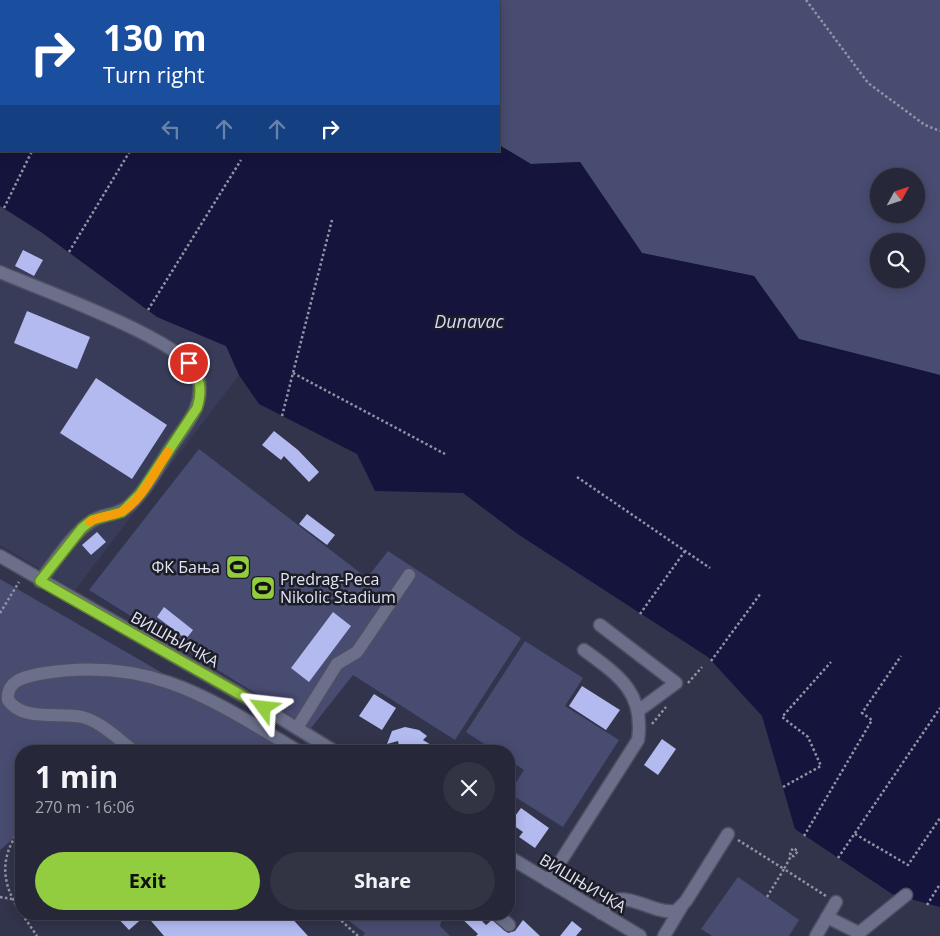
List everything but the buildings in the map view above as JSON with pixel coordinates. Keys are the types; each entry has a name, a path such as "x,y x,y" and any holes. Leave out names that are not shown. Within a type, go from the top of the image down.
{"street":[{"path":"0,272 156,338 180,353 198,375 200,400 193,416 140,494 122,512 92,520 82,528 40,581"},
{"name":"ВИШЊИЧКА","path":"0,556 324,745"},
{"path":"297,728 338,664 357,652 409,575"},
{"path":"600,625 676,683 638,710"},
{"path":"548,881 638,740 638,710 634,697 624,682 584,650"},
{"path":"125,745 84,717 29,713 17,709 8,700 9,689 14,683 29,676 72,669 107,669 153,676 192,692 241,717 288,745"},
{"path":"664,936 728,834"},
{"name":"ВИШЊИЧКА","path":"515,861 640,936"},
{"path":"827,917 859,933 906,895"},
{"path":"601,913 606,904 621,898 669,912 676,911 682,906"},
{"path":"816,936 836,902"},
{"path":"504,920 509,925"}],"path":[{"path":"806,0 868,83 925,125 940,131"},
{"path":"4,208 32,152"},
{"path":"69,252 129,152"},
{"path":"148,310 241,160"},
{"path":"282,416 332,220"},
{"path":"293,373 445,454"},
{"path":"577,477 710,568"},
{"path":"640,614 685,551"},
{"path":"0,613 25,572"},
{"path":"711,661 761,593"},
{"path":"804,836 872,720 862,713 901,656"},
{"path":"783,787 821,766 808,737 782,717 831,662"},
{"path":"838,858 940,708"},
{"path":"854,834 908,865 940,818"},
{"path":"728,834 836,902"},
{"path":"4,850 15,836"},
{"path":"789,845 799,852 791,856"},
{"path":"767,897 791,856 790,853 793,848"},
{"path":"1,860 2,875 15,903"},
{"path":"927,905 940,884"},
{"path":"0,897 12,899"},
{"path":"27,920 38,936"},
{"path":"341,920 358,936"}],"shaded area":[{"path":"500,0 940,0 940,375 799,339 754,276 642,253 580,162 531,164 500,146"},
{"path":"0,206 41,232 157,317 226,346 239,375 75,590 0,545"},
{"name":"Predrag-Peca Nikolic Stadium","path":"199,449 367,578 388,551 521,638 455,740 353,675 311,728 89,590"},
{"path":"0,579 287,745 15,745 15,837 0,850"},
{"path":"525,641 583,678 565,706 619,740 563,827 515,797 515,784 524,770 515,764 515,745 486,745 466,732"},
{"path":"738,877 799,920 789,936 712,936 701,929"},
{"path":"348,920 442,920 440,926 450,936 363,936 365,933"}],"water":[{"name":"Dunavac","path":"500,146 531,164 580,162 642,253 754,276 799,339 940,375 940,907 892,894 795,829 762,716 708,657 519,535 463,493 375,491 357,454 259,404 239,375 226,346 157,317 41,232 0,206 0,152 500,152"}],"slow traffic":[{"path":"90,522 101,516 122,512 128,507 140,494 168,452"}],"place":[{"name":"ФК Бања","path":"238,567"},
{"name":"Predrag-Peca Nikolic Stadium","path":"263,588"}],"route":[{"path":"189,363 198,375 200,400 193,416 140,494 122,512 101,516 82,528 40,581 264,708"}]}
